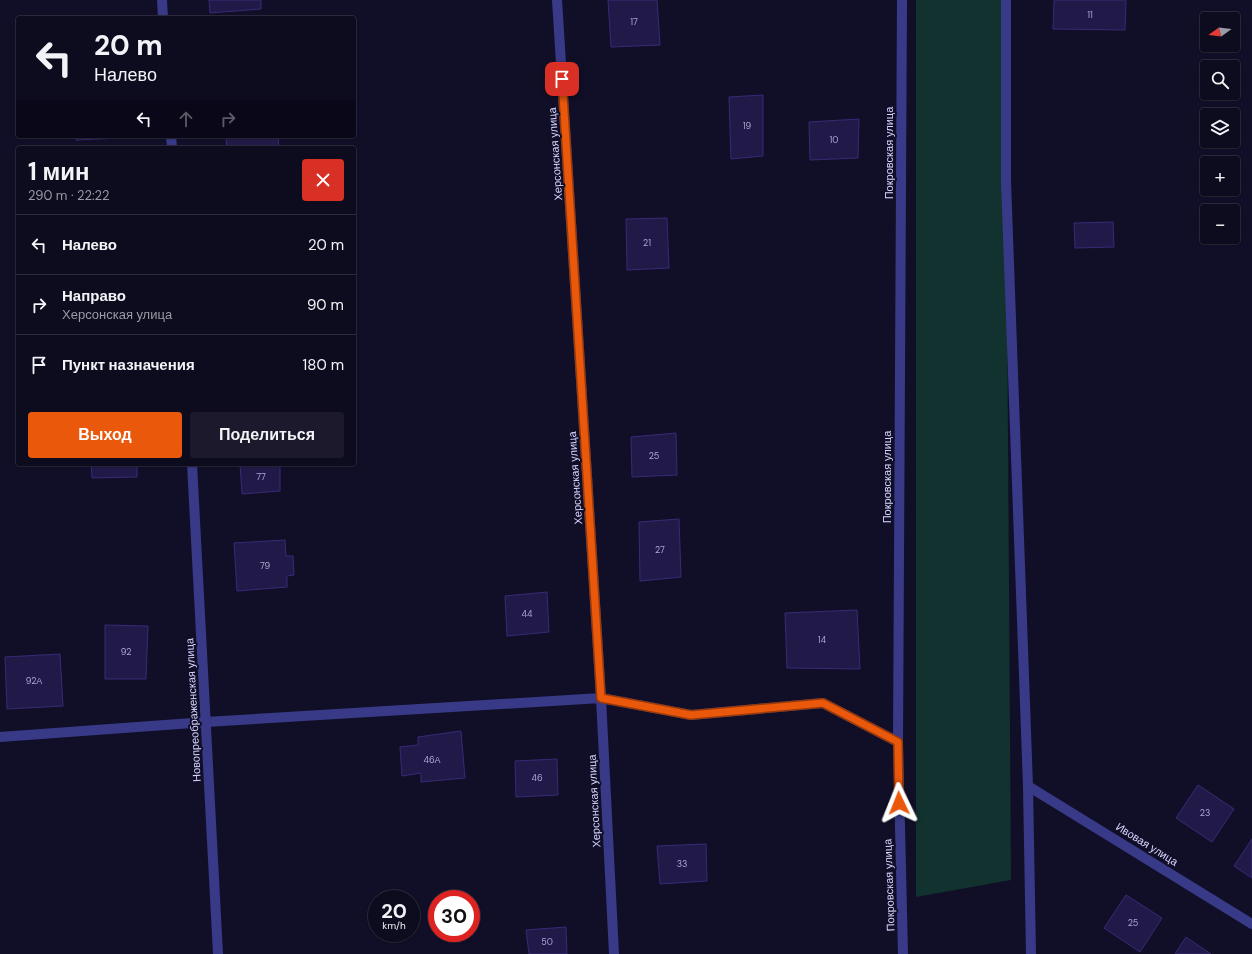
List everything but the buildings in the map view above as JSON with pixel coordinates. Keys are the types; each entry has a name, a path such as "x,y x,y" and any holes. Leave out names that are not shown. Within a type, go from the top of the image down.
{"street":[{"path":"162,0 163,16"},
{"name":"Херсонская улица","path":"557,0 601,698 614,954"},
{"name":"Покровская улица","path":"902,0 898,742 903,954"},
{"path":"1006,0 1006,181 1028,786 1031,954"},
{"name":"Новопреображенская улица","path":"192,466 218,954"},
{"path":"0,737 206,722 601,698 691,715 823,703 898,742"},
{"name":"Ивовая улица","path":"1028,786 1252,924"}],"green space":[{"path":"916,0 1005,0 1011,880 916,897"}],"route":[{"path":"562,79 601,698 691,715 823,703 898,742 899,803"}]}
